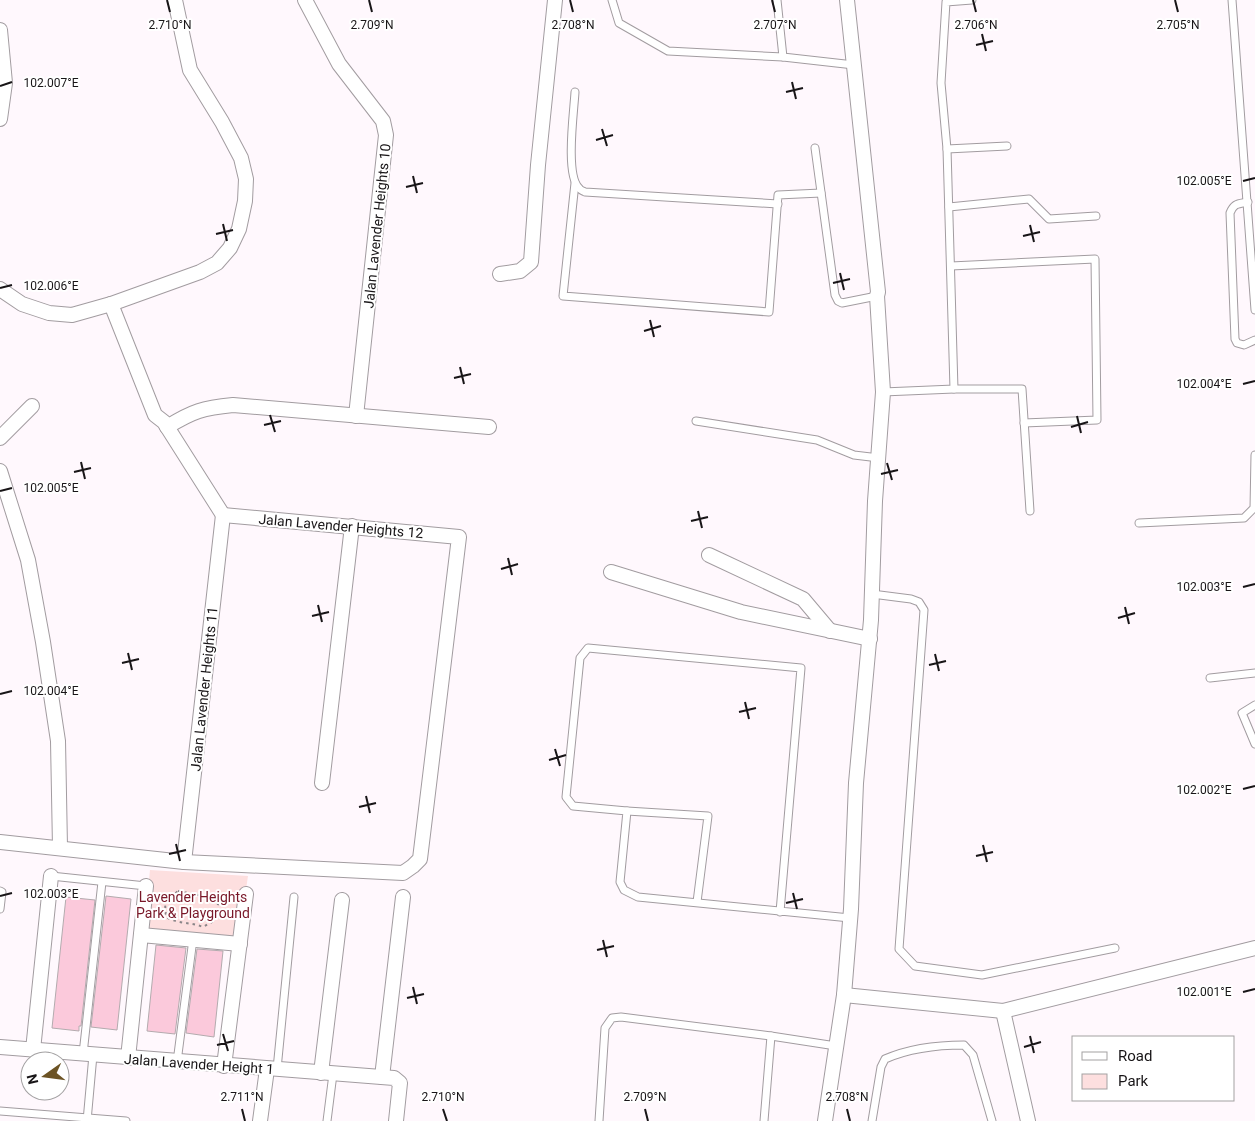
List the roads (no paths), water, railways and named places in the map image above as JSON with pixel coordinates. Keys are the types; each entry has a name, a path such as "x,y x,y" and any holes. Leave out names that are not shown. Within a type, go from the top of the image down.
{"street":[{"path":"0,289 22,304 49,313 72,315 111,304 200,272 217,263 230,248 239,229 245,201 246,179 241,158 222,122 190,70 176,0"},
{"name":"Jalan Lavender Heights 10","path":"305,0 340,64 383,121 386,135 356,416"},
{"path":"500,274 520,271 531,262 539,156 555,0"},
{"path":"825,1121 844,995 850,918 856,783 870,640 878,458 883,392 878,292 847,0"},
{"path":"0,30 3,83 0,119"},
{"path":"111,304 155,415 167,426 223,515"},
{"path":"167,426 186,415 207,407 233,405 489,427"},
{"path":"0,438 32,406"},
{"path":"0,472 28,560 43,642 58,741 60,847"},
{"name":"Jalan Lavender Heights 12","path":"184,862 403,873 420,859 458,537 223,515"},
{"name":"Jalan Lavender Heights 11","path":"184,862 223,515"},
{"path":"322,783 352,526"},
{"path":"709,555 803,599 830,631"},
{"path":"611,572 741,612 870,640"},
{"path":"0,842 60,847 184,862"},
{"path":"33,1050 51,876"},
{"path":"128,1058 146,886"},
{"path":"224,1066 246,894"},
{"path":"382,1077 403,897"},
{"path":"327,1073 342,900"},
{"path":"141,935 240,944"},
{"path":"844,995 1003,1011 1255,948"},
{"path":"1003,1011 1028,1121"},
{"name":"Jalan Lavender Height 1","path":"0,1047 382,1077 397,1080 400,1083 396,1121"},
{"path":"260,1121 272,1069"}],"lane":[{"path":"612,0 619,23 668,50 783,56 854,65"},
{"path":"777,0 783,56"},
{"path":"954,389 947,149 941,83 946,2 972,0"},
{"path":"1232,0 1255,310"},
{"path":"575,92 570,158 575,183 563,296 769,312 778,195 822,193"},
{"path":"947,149 1007,146"},
{"path":"815,148 835,296 842,303 877,296"},
{"path":"575,183 578,188 585,192 778,204"},
{"path":"949,207 1029,199 1049,219 1096,216"},
{"path":"1248,202 1236,204 1230,213 1234,330 1237,343 1244,344 1255,340"},
{"path":"951,266 1095,259 1097,420 1024,423"},
{"path":"883,392 1022,389 1030,511"},
{"path":"696,421 817,440 854,455 878,458"},
{"path":"1139,523 1244,518 1254,508 1255,455"},
{"path":"872,594 911,599 920,602 924,610 899,949 915,966 982,974 1115,948"},
{"path":"697,902 708,816 573,806 566,797 580,658 588,648 801,668 780,912"},
{"path":"1210,678 1255,673"},
{"path":"1255,705 1242,713 1255,744"},
{"path":"627,811 620,882 624,890 638,897 850,918"},
{"path":"51,876 146,886"},
{"path":"87,1120 88,1055 102,882"},
{"path":"0,891 2,892 0,909"},
{"path":"272,1069 294,897"},
{"path":"177,1062 193,939"},
{"path":"599,1121 605,1028 612,1018 621,1016 836,1046"},
{"path":"764,1121 771,1036"},
{"path":"872,1121 881,1067 885,1059 896,1054 964,1044 973,1055 992,1121"},
{"path":"327,1073 328,1121"},
{"path":"0,1111 87,1120 126,1121"}],"park label":[{"name":"Lavender Heights Park & Playground","path":"193,906"}]}
